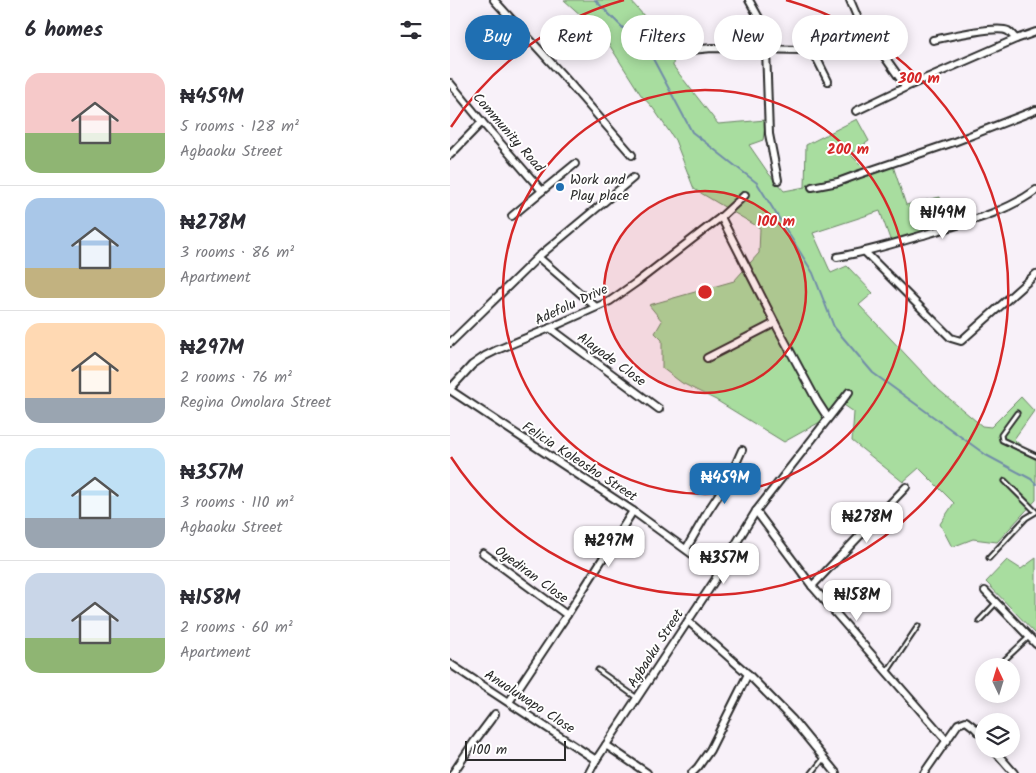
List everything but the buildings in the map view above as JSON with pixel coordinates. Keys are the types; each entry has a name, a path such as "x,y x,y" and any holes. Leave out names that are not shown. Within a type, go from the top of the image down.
{"street":[{"path":"494,0 632,155"},
{"path":"749,0 757,15"},
{"path":"850,0 856,15"},
{"path":"933,40 973,32 1001,29 1008,31 1016,40"},
{"path":"856,111 906,87 1036,32"},
{"path":"767,60 770,134 778,180"},
{"path":"818,60 828,81"},
{"path":"887,60 906,87"},
{"name":"Community Road","path":"450,83 542,191 512,216"},
{"path":"812,187 838,182 954,142 1036,110"},
{"path":"450,155 482,122"},
{"path":"542,191 575,164"},
{"path":"450,343 538,257 633,178"},
{"path":"837,257 865,252 963,224 1002,210 1036,190"},
{"name":"Adefolu Drive","path":"450,390 472,365 485,356 610,301 721,217 746,195"},
{"path":"721,217 775,323 828,418"},
{"path":"865,252 951,338 961,340 1036,274"},
{"path":"538,257 596,307"},
{"path":"707,358 775,323"},
{"name":"Alayode Close","path":"550,328 659,409"},
{"name":"Felicia Koleosho Street","path":"450,390 633,511 718,573"},
{"name":"Agbaoku Street","path":"589,773 715,580 756,511 848,392"},
{"path":"686,549 729,480 742,450"},
{"path":"812,586 906,487"},
{"path":"509,702 633,511"},
{"path":"756,511 812,586 946,741"},
{"name":"Oyediran Close","path":"483,553 567,615"},
{"path":"985,591 1036,644"},
{"path":"688,621 748,674 792,719 836,773"},
{"name":"Anuoluwapo Close","path":"450,664 596,760"},
{"path":"692,773 710,750 748,674"},
{"path":"452,773 495,714"},
{"path":"924,773 958,724 966,721 975,728"},
{"path":"606,745 647,773"},
{"path":"1001,758 1014,773"}],"lane":[{"path":"1017,413 1001,435 1002,440 1036,456"},
{"path":"989,558 1026,518 1036,512 1004,481"},
{"path":"980,621 996,603"},
{"path":"887,673 918,626"},
{"path":"1006,658 1029,636"},
{"path":"598,670 638,698"},
{"path":"812,773 824,758"}],"green space":[{"path":"564,0 630,0 643,15 621,15 621,60 673,60 673,66 718,124 766,120 763,140 749,145 769,174 784,191 805,187 806,145 857,119 869,141 850,154 867,171 892,163 906,205 940,197 946,227 892,245 880,211 813,233 831,273 847,266 873,293 859,305 939,390 982,426 991,427 1021,397 1034,411 1014,439 1036,460 1036,500 997,542 973,539 952,547 940,524 954,503 919,468 903,482 852,441 854,412 838,401 820,422 784,442 716,400 682,383 662,368 662,340 655,333 662,321 649,305 734,281 759,253 760,228 694,189 675,140 653,108 641,95 611,48 611,15 581,15"},
{"path":"1036,558 1036,634 986,582 1007,560 1021,569"}],"waterway":[{"path":"595,0 652,57 692,132 757,183 813,273 834,327 873,373 986,455 1031,479 1036,484"}],"place":[{"name":"Work and Play place","path":"560,187"}]}
